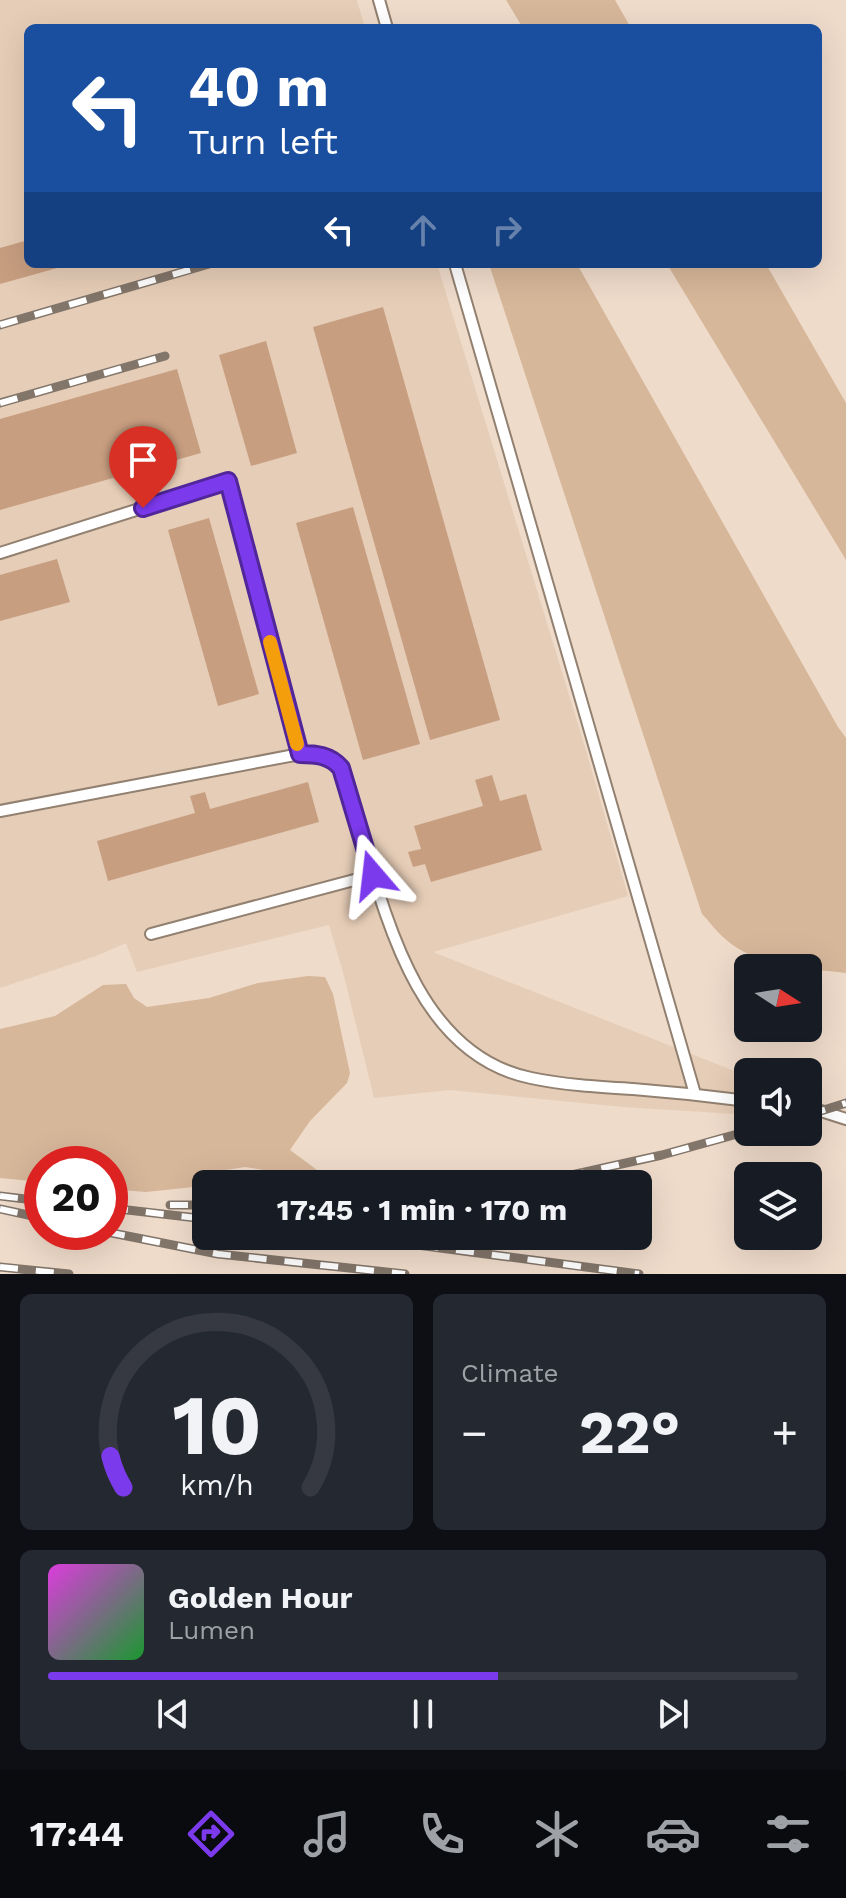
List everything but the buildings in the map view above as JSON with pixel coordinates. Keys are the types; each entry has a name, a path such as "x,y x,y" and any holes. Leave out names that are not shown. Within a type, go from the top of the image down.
{"lane":[{"path":"379,0 386,24"},
{"path":"456,268 695,1094"},
{"path":"0,553 228,481 300,754"},
{"path":"0,811 300,754 335,760 341,768 373,875 411,974 448,1031 479,1058 527,1078 561,1084 734,1099"},
{"path":"151,934 373,875"},
{"path":"822,1111 846,1119"}],"shaded area":[{"path":"0,0 357,0 364,24 24,24 24,268 438,268 628,896 433,952 734,1071 734,1114 623,1107 450,1090 374,1098 329,925 137,972 126,943 0,988"},
{"path":"506,0 615,0 629,24 521,24"},
{"path":"490,268 579,268 846,738 846,973 822,971 822,954 748,954 723,937 702,914"},
{"path":"669,268 768,268 846,403 846,560"},
{"path":"308,976 325,977 333,994 350,1073 347,1083 310,1121 290,1150 317,1170 245,1167 192,1170 192,1187 146,1192 128,1190 128,1146 24,1146 24,1180 0,1178 0,1029 55,1016 103,985 126,984 134,998 147,1007 209,998 258,983"}],"railway":[{"path":"0,325 195,268"},
{"path":"0,403 165,356"},
{"path":"822,1111 846,1103"},
{"path":"594,1170 734,1135"},
{"path":"0,1196 24,1199"},
{"path":"170,1205 192,1205"},
{"path":"0,1209 24,1214"},
{"path":"128,1210 192,1217"},
{"path":"128,1236 218,1254 405,1274"},
{"path":"456,1250 639,1274"},
{"path":"0,1267 69,1274"}],"slow traffic":[{"path":"270,642 297,744"}],"route":[{"path":"143,508 228,481 300,754 327,757 335,760 341,768 373,875"}]}
